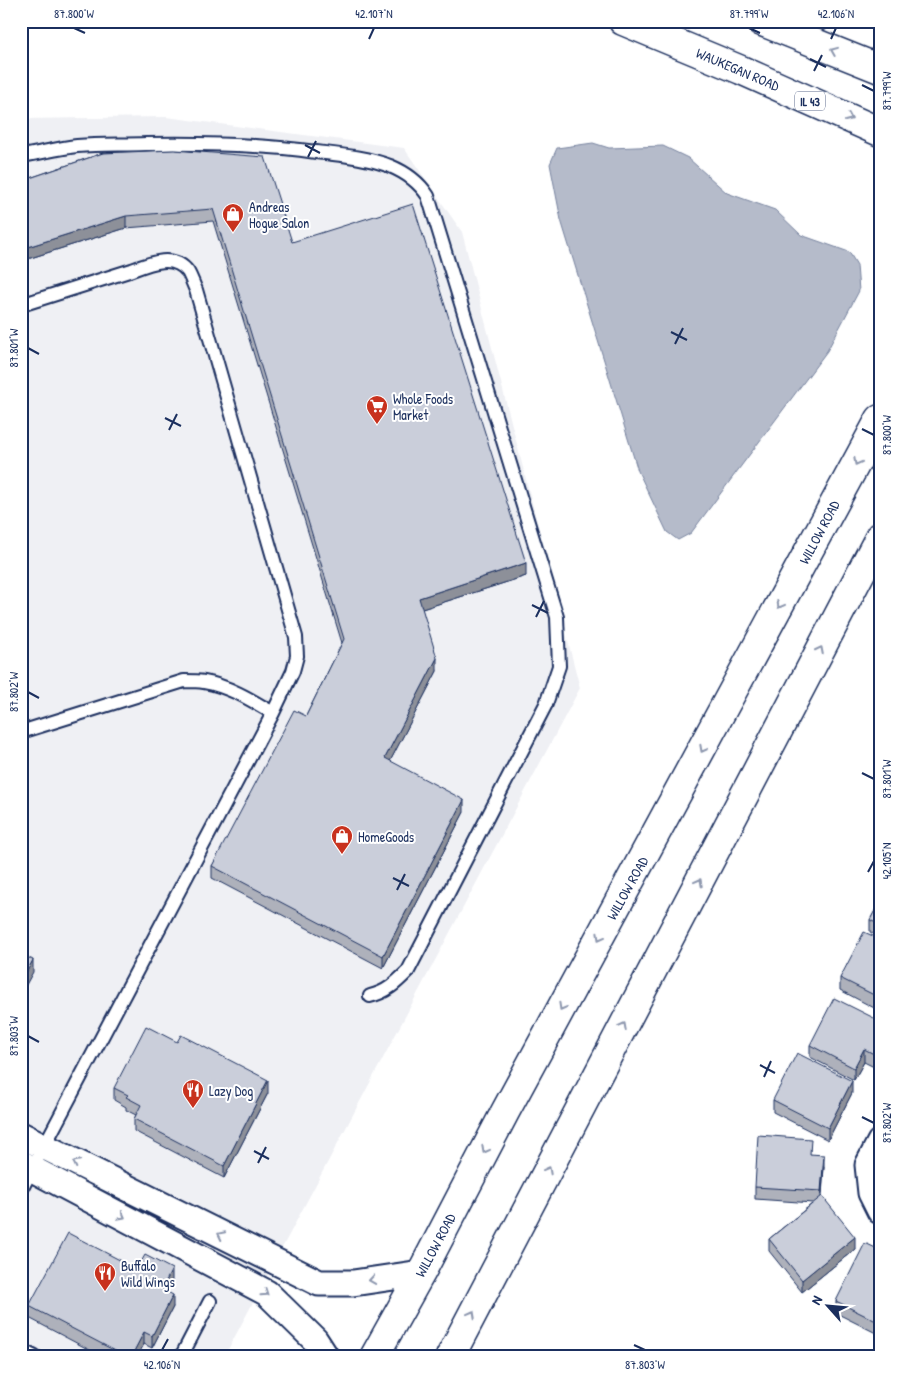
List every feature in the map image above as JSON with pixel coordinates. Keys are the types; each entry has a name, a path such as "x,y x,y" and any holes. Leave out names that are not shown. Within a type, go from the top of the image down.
{"main road":[{"name":"WAUKEGAN ROAD","path":"623,21 741,70 880,132"},
{"path":"760,21 880,69"},
{"name":"WILLOW ROAD","path":"374,1357 880,420"},
{"path":"450,1357 880,536"}],"street":[{"path":"21,1135 319,1283 353,1283 421,1273"},
{"path":"880,1142 868,1165 871,1193 880,1211"},
{"path":"25,1174 267,1293 315,1340 326,1357"}],"lane":[{"path":"21,156 76,146 140,144 205,143 296,149 358,158 386,165 420,184 428,196 558,617 559,666 546,704 408,971 395,985 381,993 370,996"},
{"path":"21,305 149,263 171,261 182,266 189,273 196,290 296,637 298,656 273,713 44,1147 25,1174"},
{"path":"21,732 184,681 204,682 223,688 247,697 273,713"},
{"path":"181,1357 210,1301"},
{"path":"21,1350 35,1357"}],"shaded area":[{"path":"166,117 404,148 462,232 580,688 224,1357 21,1357 21,119"}],"water":[{"path":"593,143 609,148 663,146 688,158 727,193 775,210 801,235 849,252 857,265 859,291 827,351 691,533 678,540 667,532 638,471 561,220 550,164 557,148"}],"building":[{"path":"174,150 265,157 292,242 413,204 526,563 419,598 437,658 385,758 464,800 383,956 212,866 294,710 306,716 344,639 213,209 126,216 21,249 21,181 103,153"},
{"path":"880,901 880,925 870,920"},
{"path":"864,932 880,939 880,998 840,978"},
{"path":"21,954 33,960 21,982"},
{"path":"834,998 880,1021 880,1057 864,1049 854,1068 810,1045"},
{"name":"Lazy Dog","path":"146,1026 177,1042 181,1035 268,1080 224,1166 134,1119 141,1105 126,1097 128,1095 114,1088"},
{"path":"797,1053 852,1081 828,1128 773,1100"},
{"path":"758,1135 811,1139 810,1154 824,1155 821,1191 755,1187"},
{"path":"822,1196 855,1237 802,1280 769,1239"},
{"name":"Buffalo Wild Wings","path":"68,1233 137,1269 145,1255 172,1269 162,1289 173,1295 152,1336 144,1332 131,1357 127,1357 29,1306"},
{"path":"865,1243 880,1250 880,1323 836,1301"}],"place":[{"name":"Andreas Hogue Salon","path":"233,233"},
{"name":"Whole Foods Market","path":"377,425"},
{"name":"HomeGoods","path":"342,855"},
{"name":"Lazy Dog","path":"193,1109"},
{"name":"Buffalo Wild Wings","path":"105,1292"}]}
